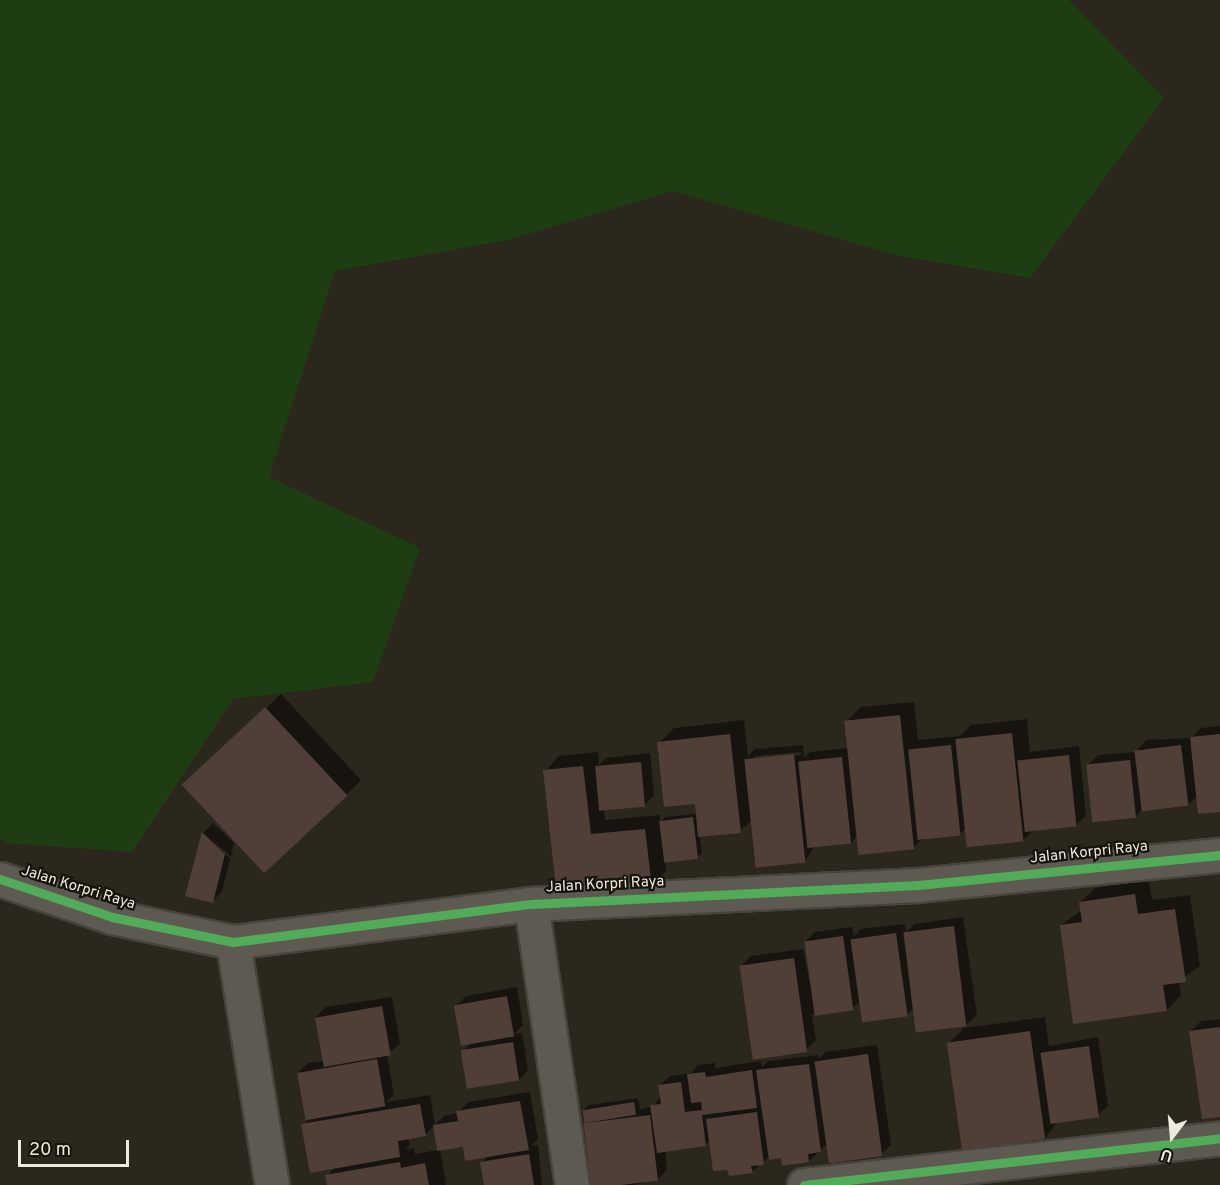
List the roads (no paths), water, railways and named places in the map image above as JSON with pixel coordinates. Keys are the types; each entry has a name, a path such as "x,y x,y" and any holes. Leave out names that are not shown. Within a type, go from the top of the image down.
{"street":[{"name":"Jalan Korpri Raya","path":"0,879 112,917 233,942 531,904 918,885 1220,855"},
{"path":"531,904 572,1185"},
{"path":"233,942 272,1185"},
{"path":"804,1185 1220,1138"}]}
